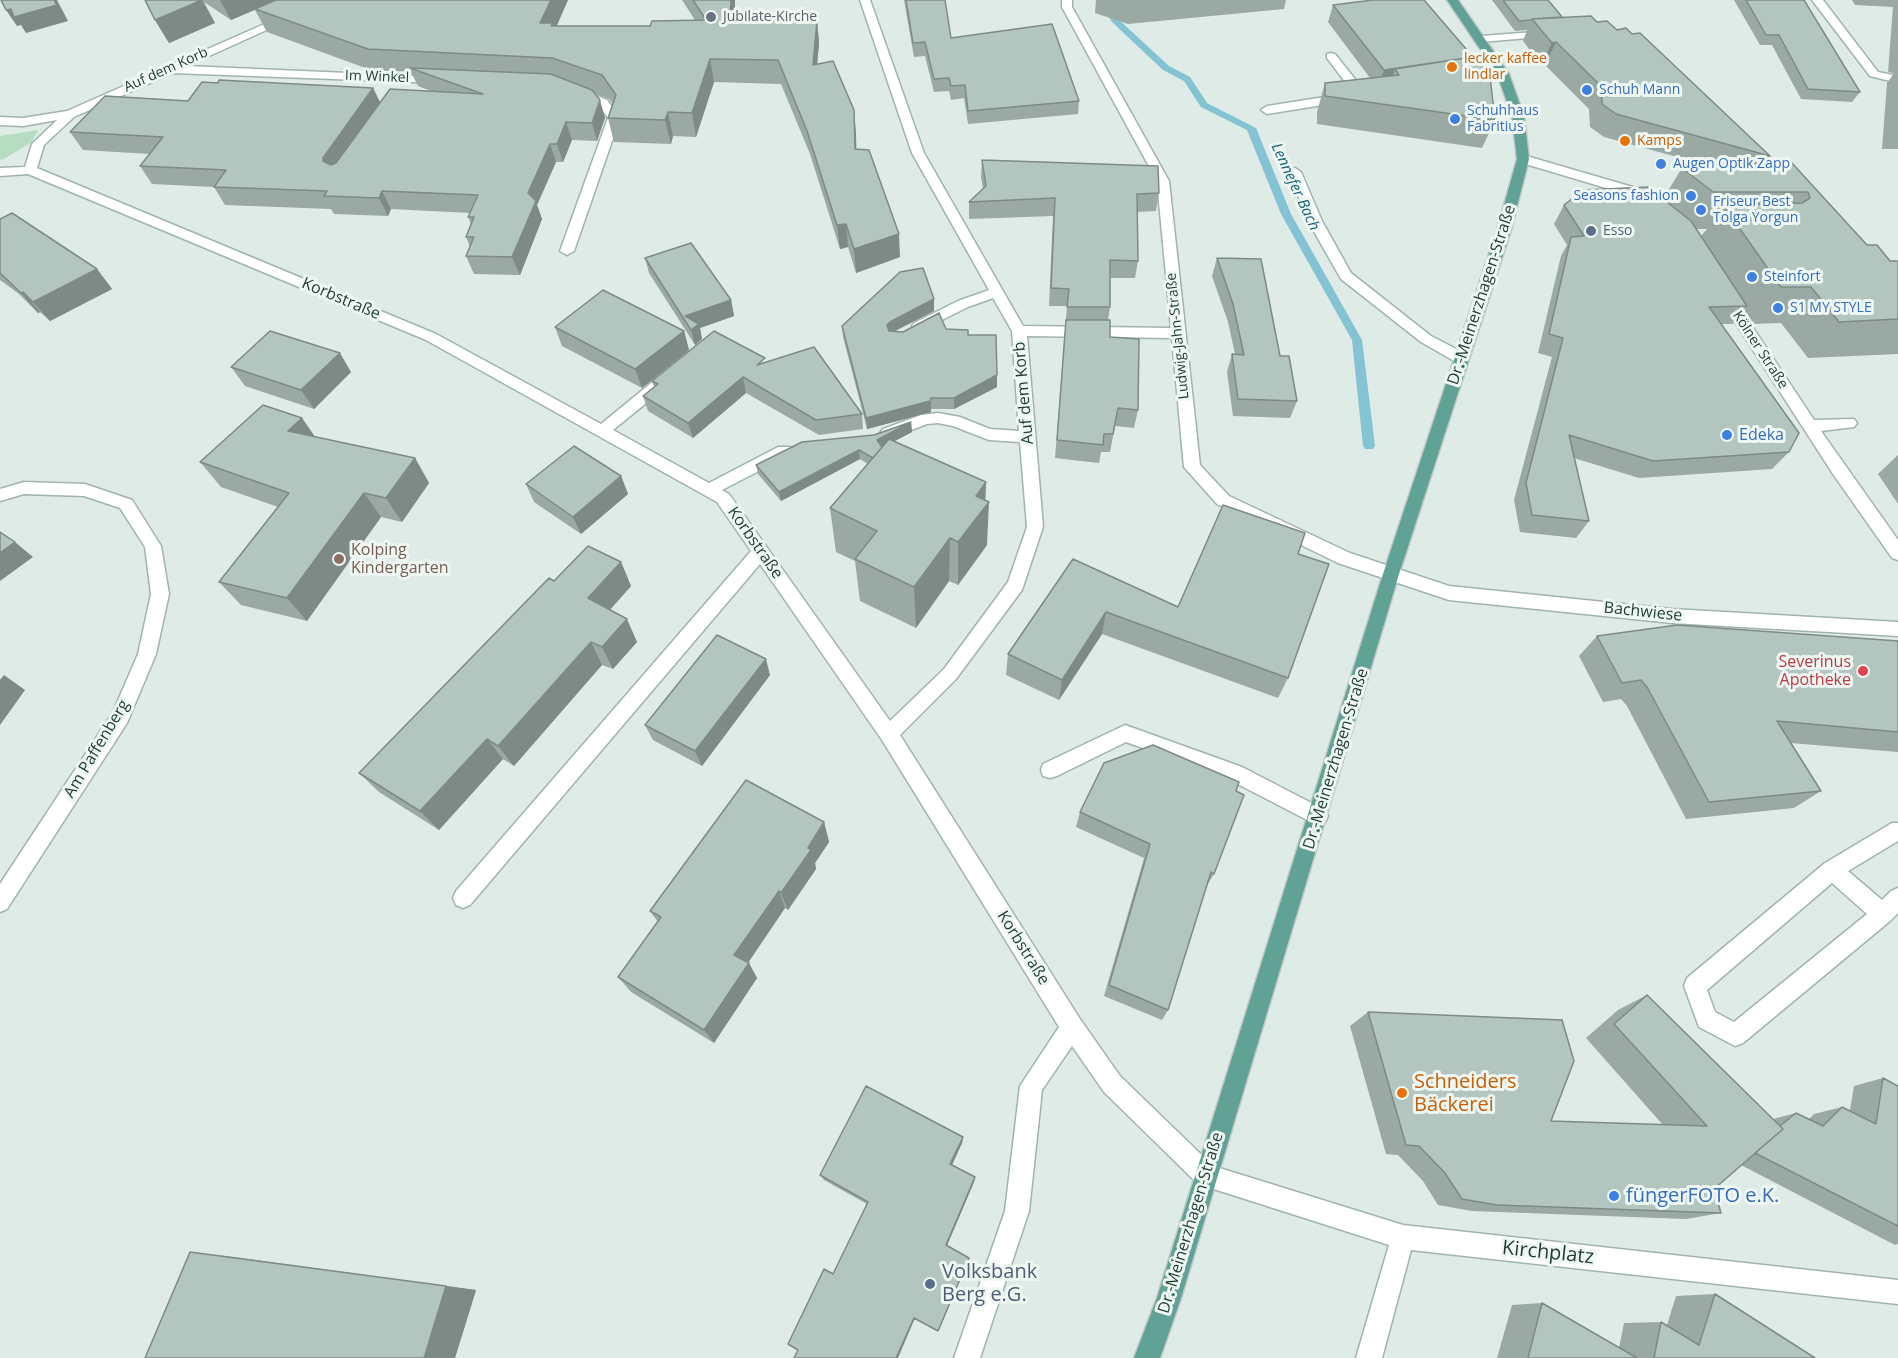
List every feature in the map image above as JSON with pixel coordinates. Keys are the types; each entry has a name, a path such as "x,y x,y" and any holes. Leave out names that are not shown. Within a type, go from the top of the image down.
{"main road":[{"path":"1452,0 1503,74 1518,116 1523,159"},
{"name":"Dr.-Meinerzhagen-Straße","path":"1147,1358 1169,1298 1391,574 1504,230 1523,159"}],"street":[{"name":"Auf dem Korb","path":"0,121 23,122 70,114 328,0"},
{"name":"Auf dem Korb","path":"865,0 918,153 1019,332 1035,527 1016,585 950,674 889,734"},
{"name":"Ludwig-Jahn-Straße","path":"1067,0 1067,7 1163,181 1192,467 1223,500 1344,558 1391,574"},
{"path":"1817,0 1874,74 1898,80"},
{"path":"1481,39 1558,33"},
{"path":"1331,56 1362,96"},
{"name":"Im Winkel","path":"168,69 407,83 455,81"},
{"path":"1457,81 1503,74"},
{"path":"567,90 603,103 614,118 567,251"},
{"path":"1266,110 1377,94"},
{"path":"30,170 38,144 70,114"},
{"path":"1523,159 1631,191 1658,213"},
{"name":"Korbstraße","path":"0,172 30,170 431,336 723,498 889,734 1072,1027 1112,1084 1206,1176"},
{"path":"1295,172 1316,221 1346,276 1426,339 1461,358"},
{"name":"Kölner Straße","path":"1717,283 1810,426 1898,553"},
{"path":"903,335 963,304 997,292"},
{"path":"1019,332 1177,333"},
{"path":"602,431 675,371"},
{"path":"876,436 926,419 938,418 989,434 1028,437"},
{"path":"1810,426 1849,423"},
{"path":"710,491 721,482 800,444"},
{"name":"Am Paffenberg","path":"0,495 24,488 85,490 126,504 153,546 160,594 147,654 120,717 0,902"},
{"path":"463,898 761,551"},
{"name":"Bachwiese","path":"1391,574 1449,592 1672,616 1898,629"},
{"path":"1050,770 1125,733 1235,773 1318,816"},
{"path":"1898,832 1892,832 1832,870 1695,986 1707,1019 1735,1035 1883,914 1898,898"},
{"path":"1832,870 1883,914"},
{"path":"967,1358 1017,1211 1031,1086 1072,1027"},
{"name":"Kirchplatz","path":"1206,1176 1403,1237 1898,1292"},
{"path":"1369,1358 1403,1237"}],"green space":[{"path":"38,130 32,142 2,160 0,159 0,136"}],"building":[{"path":"1,0 54,0 57,5 14,17 11,9 6,10"},
{"path":"145,0 202,0 155,20"},
{"path":"276,0 551,0 540,23 553,23 551,26 650,26 652,21 706,20 693,0 731,0 730,20 817,20 813,65 833,61 854,110 855,149 869,150 899,234 854,249 846,224 837,225 807,131 778,60 710,59 692,113 668,112 665,120 608,118 616,95 602,75 552,58 368,49 255,9"},
{"path":"906,0 945,0 951,38 1052,24 1079,101 968,111 965,85 951,86 949,78 934,79 925,42 913,43"},
{"path":"1373,0 1424,0 1473,57 1384,70 1333,5"},
{"path":"1503,0 1548,0 1562,17 1519,21"},
{"path":"1746,0 1804,0 1860,92 1808,89 1779,35 1766,35"},
{"path":"1591,16 1597,22 1607,21 1617,30 1626,28 1632,34 1640,33 1770,156 1616,114 1602,104 1601,86 1556,42 1552,43 1532,19"},
{"path":"1485,55 1488,59 1495,120 1325,96 1325,83 1399,75 1395,69"},
{"path":"410,68 551,74 592,90 600,100 592,123 566,122 557,144 550,144 528,193 536,201 512,257 466,256 474,237 466,237 474,217 468,217 478,195 382,191 379,198 324,196 327,191 214,187 226,170 140,166 163,137 70,132 105,96 188,101 202,82 218,83 219,80 373,88 323,158 323,161 331,165 336,163 390,89 483,94"},
{"path":"982,160 1158,166 1159,193 1137,194 1138,261 1110,260 1110,307 1067,307 1069,289 1051,288 1055,198 969,202 986,186"},
{"path":"1791,162 1867,245 1877,245 1890,261 1898,261 1898,319 1839,322 1811,287 1781,287 1723,205 1802,203 1810,198 1808,192 1713,192 1682,168"},
{"path":"1648,187 1691,221 1747,306 1709,307 1799,433 1789,452 1653,461 1569,435 1589,521 1532,515 1526,483 1563,338 1549,334 1571,237 1584,236 1564,205 1583,190"},
{"path":"12,213 97,269 33,302 0,273 0,219"},
{"path":"691,243 731,300 685,316 699,324 691,330 645,258"},
{"path":"1217,258 1261,259 1280,356 1289,356 1297,401 1238,399 1232,354 1244,355 1233,304"},
{"path":"923,268 934,299 890,322 887,325 889,331 903,332 939,313 946,329 968,330 968,335 996,335 997,375 954,398 931,398 930,401 866,418 842,326 900,272"},
{"path":"603,290 684,331 635,369 555,327"},
{"path":"1066,320 1110,320 1110,337 1139,339 1138,410 1118,408 1113,434 1104,434 1103,445 1057,440"},
{"path":"270,331 340,353 301,390 231,367"},
{"path":"714,331 765,358 757,365 814,347 862,414 816,420 743,377 688,423 643,396 658,384 652,381"},
{"path":"263,405 302,418 288,431 415,458 386,498 364,493 287,598 219,582 289,493 200,462"},
{"path":"911,422 877,440 882,447 873,458 859,450 779,492 756,465 802,442 874,435"},
{"path":"889,439 986,482 976,496 989,502 958,542 950,538 914,587 855,559 877,531 830,508"},
{"path":"574,446 621,476 573,517 526,484"},
{"path":"1223,505 1305,533 1298,554 1329,564 1288,678 1106,612 1062,680 1008,654 1073,559 1178,607"},
{"path":"0,532 15,542 0,553"},
{"path":"588,546 621,562 588,598 627,619 602,647 591,642 498,746 487,739 420,811 359,773 549,578 554,581"},
{"path":"1677,625 1898,641 1898,732 1777,721 1821,791 1709,802 1647,687 1641,680 1622,683 1597,636"},
{"path":"717,635 766,659 695,751 645,725"},
{"path":"1153,745 1239,782 1236,791 1244,795 1214,874 1211,872 1168,1010 1109,985 1150,844 1080,812 1104,763"},
{"path":"746,780 824,822 808,848 811,850 734,955 749,963 704,1030 618,977 661,917 650,911"},
{"path":"1647,995 1783,1129 1714,1189 1721,1213 1497,1205 1462,1199 1445,1173 1419,1146 1406,1145 1368,1012 1562,1020 1574,1061 1551,1121 1707,1126 1614,1024"},
{"path":"1883,1078 1898,1086 1898,1226 1755,1153 1783,1129 1780,1126 1796,1113 1823,1126 1842,1107 1876,1124"},
{"path":"866,1086 963,1137 950,1164 975,1177 946,1245 969,1258 938,1331 914,1318 896,1358 794,1358 798,1350 788,1344 824,1269 833,1274 868,1202 820,1175"},
{"path":"190,1252 446,1286 424,1358 145,1358"},
{"path":"1715,1294 1815,1358 1654,1358 1661,1322 1699,1345"},
{"path":"1542,1303 1637,1358 1528,1358"}],"waterway":[{"name":"Lennefer Bach","path":"1103,0 1115,20 1166,68 1187,79 1204,105 1251,128 1286,214 1357,340 1369,446"}],"place":[{"name":"Jubilate-Kirche","path":"711,17"},
{"name":"lecker kaffee lindlar","path":"1452,67"},
{"name":"Schuh Mann","path":"1587,90"},
{"name":"Schuhhaus Fabritius","path":"1455,119"},
{"name":"Kamps","path":"1625,141"},
{"name":"Augen Optik Zapp","path":"1661,164"},
{"name":"Seasons fashion","path":"1691,196"},
{"name":"Friseur Best Tolga Yorgun","path":"1701,210"},
{"name":"Esso","path":"1591,231"},
{"name":"Steinfort","path":"1752,277"},
{"name":"S1 MY STYLE","path":"1778,308"},
{"name":"Edeka","path":"1727,435"},
{"name":"Kolping Kindergarten","path":"339,559"},
{"name":"Severinus Apotheke","path":"1863,671"},
{"name":"Schneiders Bäckerei","path":"1402,1093"},
{"name":"füngerFOTO e.K.","path":"1614,1196"},
{"name":"Volksbank Berg e.G.","path":"930,1284"}]}
